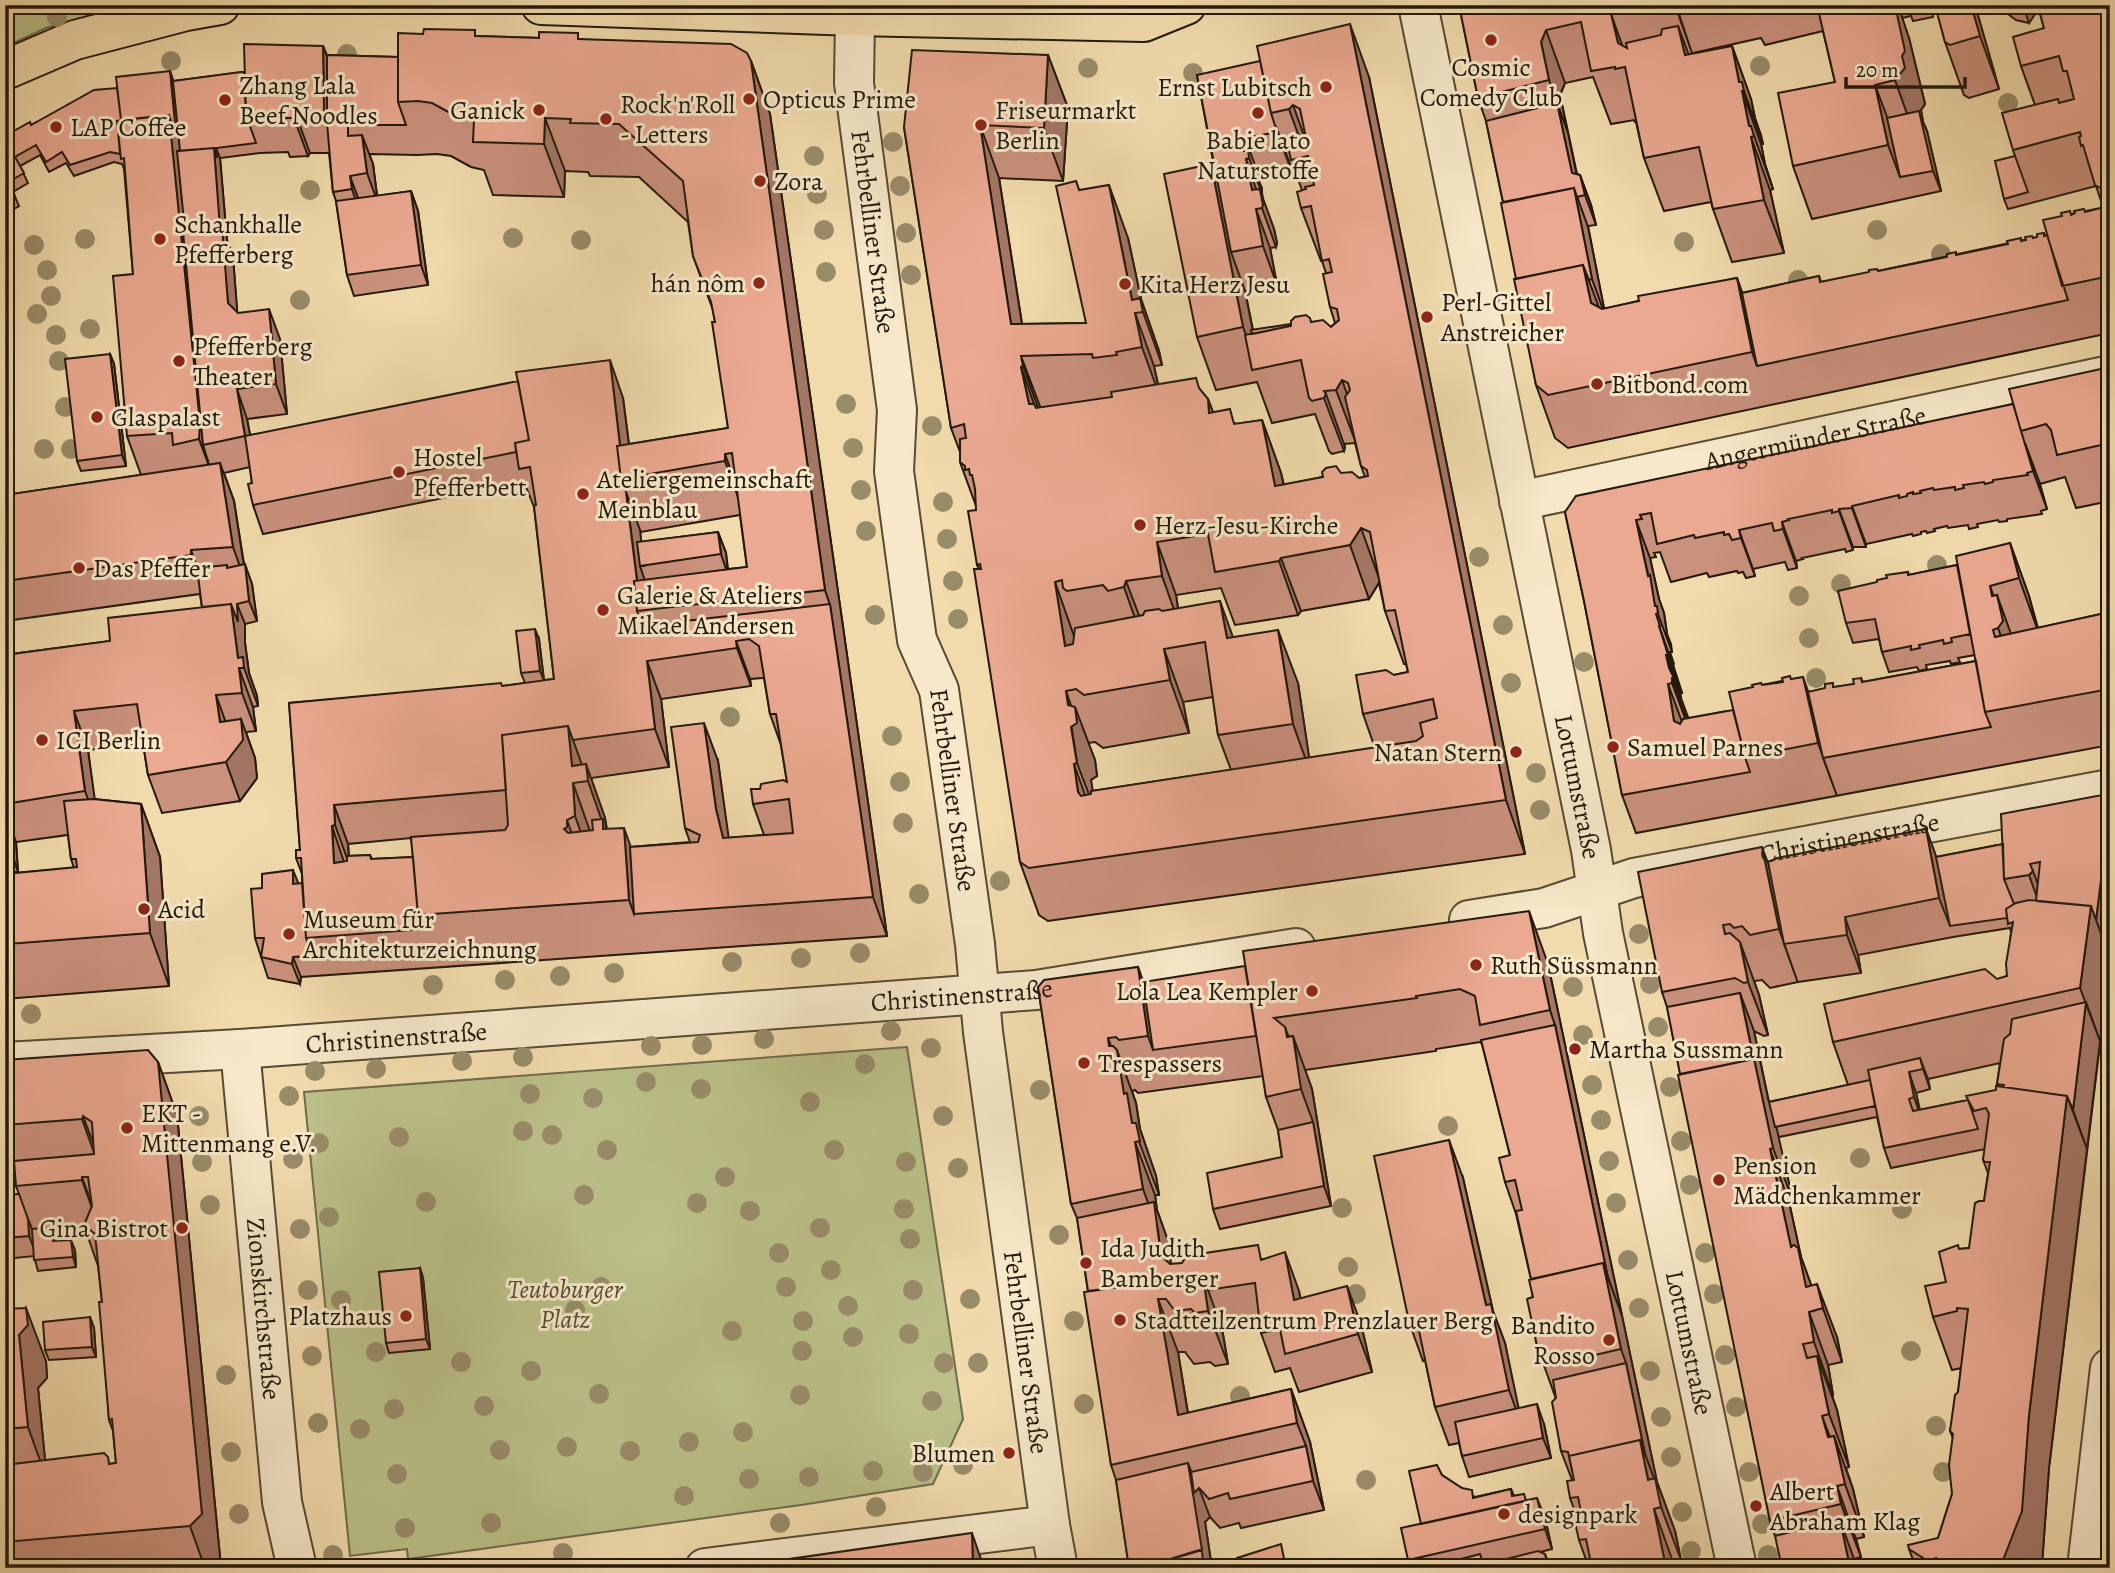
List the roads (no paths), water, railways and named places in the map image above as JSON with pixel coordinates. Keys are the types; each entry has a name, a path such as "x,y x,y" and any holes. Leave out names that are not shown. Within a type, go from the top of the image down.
{"main road":[{"path":"5,70 75,40 186,11 220,5"},
{"path":"541,5 855,16 1144,22 1186,5"}],"street":[{"name":"Lottumstraße","path":"1418,5 1591,850 1603,933 1737,1568"},
{"name":"Fehrbelliner Straße","path":"855,16 853,83 897,410 894,471 917,640 939,690 975,944 982,1032 1058,1568"},
{"name":"Angermünder Straße","path":"1519,501 2110,375"},
{"name":"Christinenstraße","path":"1434,926 1544,908 1634,878 2110,789"},
{"name":"Christinenstraße","path":"5,1062 240,1049 1035,990 1324,944"},
{"name":"Zionskirchstraße","path":"240,1049 282,1502 298,1568"},
{"path":"2087,1568 2110,1368"},
{"path":"705,1568 1050,1525"}],"place":[{"name":"Cosmic Comedy Club","path":"1491,40"},
{"name":"Ernst Lubitsch","path":"1326,87"},
{"name":"Opticus Prime","path":"749,99"},
{"name":"Zhang Lala Beef Noodles","path":"225,100"},
{"name":"Ganick","path":"539,110"},
{"name":"Babie lato Naturstoffe","path":"1258,113"},
{"name":"Rock'n'Roll - Letters","path":"606,119"},
{"name":"Friseurmarkt Berlin","path":"981,125"},
{"name":"LAP Coffee","path":"56,127"},
{"name":"Zora","path":"760,181"},
{"name":"Schankhalle Pfefferberg","path":"160,239"},
{"name":"hán nôm","path":"759,283"},
{"name":"Kita Herz Jesu","path":"1125,284"},
{"name":"Perl-Gittel Anstreicher","path":"1427,317"},
{"name":"Pfefferberg Theater","path":"179,361"},
{"name":"Bitbond.com","path":"1597,384"},
{"name":"Glaspalast","path":"97,417"},
{"name":"Hostel Pfefferbett","path":"399,472"},
{"name":"Ateliergemeinschaft Meinblau","path":"583,494"},
{"name":"Herz-Jesu-Kirche","path":"1140,525"},
{"name":"Das Pfeffer","path":"79,568"},
{"name":"Galerie & Ateliers Mikael Andersen","path":"603,610"},
{"name":"ICI Berlin","path":"42,740"},
{"name":"Samuel Parnes","path":"1613,747"},
{"name":"Natan Stern","path":"1516,752"},
{"name":"Acid","path":"144,909"},
{"name":"Museum für Architekturzeichnung","path":"289,934"},
{"name":"Ruth Süssmann","path":"1476,965"},
{"name":"Lola Lea Kempler","path":"1312,991"},
{"name":"Martha Sussmann","path":"1575,1049"},
{"name":"Trespassers","path":"1084,1063"},
{"name":"EKT - Mittenmang e.V.","path":"127,1128"},
{"name":"Pension Mädchenkammer","path":"1719,1180"},
{"name":"Gina Bistrot","path":"182,1228"},
{"name":"Ida Judith Bamberger","path":"1086,1263"},
{"name":"Platzhaus","path":"406,1316"},
{"name":"Stadtteilzentrum Prenzlauer Berg","path":"1120,1320"},
{"name":"Bandito Rosso","path":"1609,1340"},
{"name":"Blumen","path":"1009,1453"},
{"name":"Albert Abraham Klag","path":"1756,1506"},
{"name":"designpark","path":"1504,1514"}],"park label":[{"name":"Teutoburger Platz","path":"565,1304"}]}
